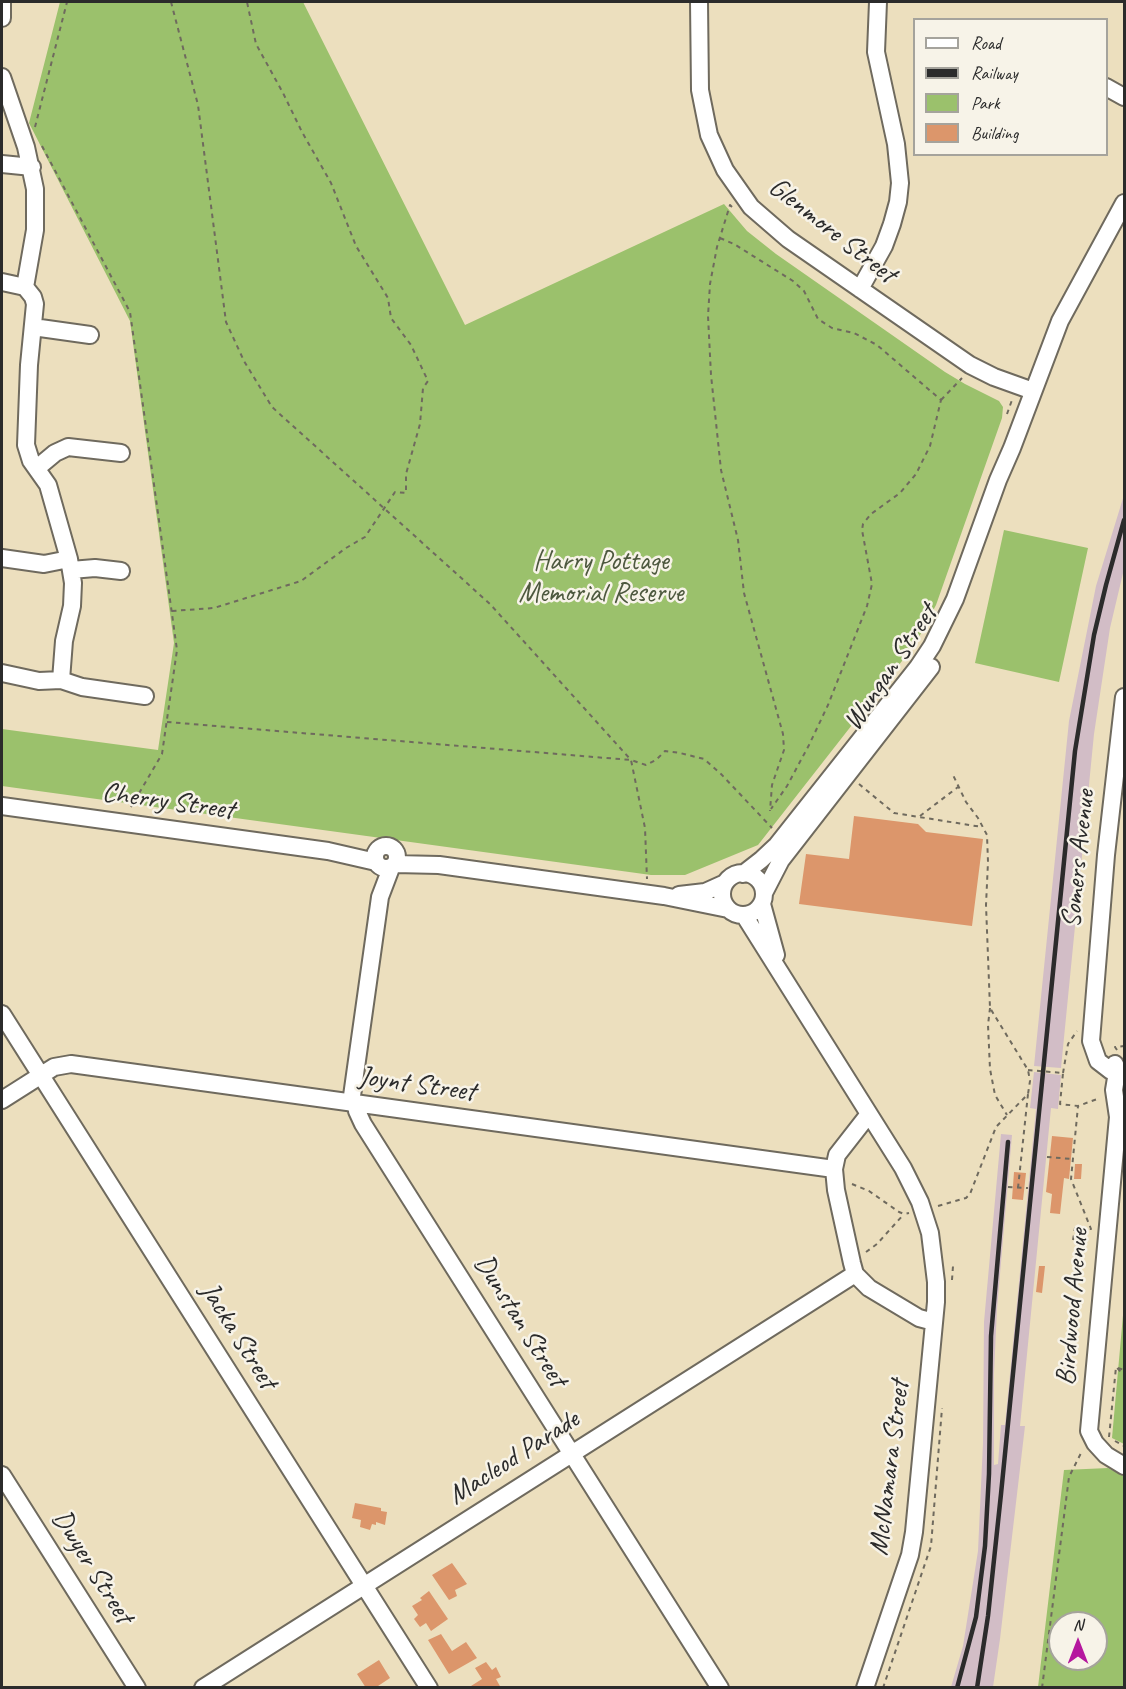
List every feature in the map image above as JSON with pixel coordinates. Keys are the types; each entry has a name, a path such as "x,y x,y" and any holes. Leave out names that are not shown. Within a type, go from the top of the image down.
{"street":[{"path":"2,2 2,18"},
{"name":"Glenmore Street","path":"699,2 700,90 709,135 725,170 751,207 766,221 860,289 968,375 994,377 1033,391"},
{"path":"860,289 884,246 892,224 900,183 896,144 876,52 878,2"},
{"path":"2,77 32,168 36,206 35,230 25,287"},
{"path":"1108,88 1125,97"},
{"path":"2,164 32,168"},
{"name":"Wungan Street","path":"743,873 761,860 782,838 918,667 932,646 955,599 998,480 1060,321 1125,203"},
{"path":"2,282 25,287 33,297 35,304 26,435 27,453 48,485 70,564 74,592 64,641 61,680"},
{"path":"33,327 90,335"},
{"path":"37,468 55,453 68,447 121,453"},
{"name":"Wungan Street","path":"763,898 780,860 926,674 956,626 997,515 1007,483 1012,448"},
{"path":"2,558 122,570"},
{"path":"2,673 39,681 61,680 82,687 145,696"},
{"name":"Somers Avenue","path":"1118,1069 1104,1055 1092,1027 1106,855 1125,697"},
{"name":"Cherry Street","path":"2,806 656,895 728,909"},
{"name":"Dunstan Street","path":"386,860 355,1103 357,1112 720,1688"},
{"path":"743,873 755,877 763,887 763,898 755,912 744,915 733,913 728,909 722,897 725,883 730,878 743,873"},
{"name":"Cherry Street","path":"656,895 705,892 725,883"},
{"name":"McNamara Street","path":"763,898 770,938 788,986"},
{"name":"McNamara Street","path":"744,915 914,1188 930,1233 936,1282 934,1322 912,1545 865,1688"},
{"name":"Jacka Street","path":"2,1014 429,1688"},
{"name":"Joynt Street","path":"2,1100 54,1067 71,1064 355,1103 835,1174"},
{"name":"Birdwood Avenue","path":"1116,1137 1106,1088 1118,1069"},
{"name":"Birdwood Avenue","path":"1090,1436 1118,1118 1114,1090 1118,1069"},
{"path":"869,1114 837,1155 835,1174 855,1274 869,1288 923,1320 934,1322"},
{"name":"Macleod Parade","path":"203,1688 855,1274"},
{"path":"1090,1436 1106,1455 1125,1466"},
{"name":"Dwyer Street","path":"2,1475 137,1688"}],"path":[{"path":"34,130 67,2"},
{"path":"171,2 198,105 226,322 244,361 272,407 490,604 631,760 656,895"},
{"path":"171,611 214,608 301,581 365,537 395,492 406,494 406,474 420,424 423,387 428,381 411,345 391,318 388,298 356,246 331,183 256,44 247,2"},
{"path":"39,140 130,312 177,650 162,754 122,823"},
{"path":"736,213 730,205 713,260 708,316 711,375 720,460 738,540 744,594 783,734 784,750 772,785 770,810 787,786 809,745 828,705 867,606 872,584 862,530 863,524 871,514 900,493 916,474 930,446 941,400 968,375"},
{"path":"720,238 734,244 794,281 804,291 818,320 832,328 855,333 877,345 941,400"},
{"path":"954,373 968,375"},
{"path":"1005,420 1012,400 1006,398"},
{"path":"167,722 631,760 646,765 656,760 665,751 680,753 704,759 782,838"},
{"path":"849,775 894,813 982,827"},
{"path":"953,775 966,802 987,835 986,904 990,1069 995,1095 1007,1115"},
{"path":"919,817 958,787"},
{"path":"990,1008 1030,1075 1018,1188"},
{"path":"1092,1027 1077,1031 1072,1036 1066,1052 1060,1104 1078,1106 1106,1097"},
{"path":"1028,1070 1063,1073"},
{"path":"940,1205 966,1198 970,1194 996,1127 1028,1094"},
{"path":"1073,1240 1075,1228 1091,1229 1071,1179 1078,1106"},
{"path":"1047,1157 1072,1159"},
{"path":"835,1174 869,1191 904,1214"},
{"path":"1008,1187 1028,1188"},
{"path":"859,1256 877,1244 904,1214 909,1213"},
{"path":"1118,1368 1116,1367 1109,1438 1125,1446"},
{"path":"1118,1368 1125,1370"},
{"path":"1118,1368 1125,1375"},
{"path":"1042,1688 1070,1474 1090,1436"}],"shaded area":[{"path":"1124,495 1124,569 1110,628 1094,734 1061,1068 1034,1066 1069,721 1096,586"},
{"path":"1034,1072 1061,1075 1058,1109 1051,1108 1020,1426 1025,1426 1000,1639 993,1687 951,1687 963,1646 978,1551 983,1443 984,1322 1001,1134 1012,1135 997,1309 994,1465 998,1464 1001,1425 1005,1425 1036,1109 1030,1108"}],"green space":[{"name":"Harry Pottage Memorial Reserve","path":"60,2 303,2 465,325 724,204 747,231 776,254 945,372 999,401 1003,407 1002,418 936,605 919,637 758,845 685,875 651,875 2,786 2,729 158,750 174,643 130,321 29,123"},
{"path":"1004,530 1088,548 1059,682 975,663"},
{"path":"1124,1304 1124,1444 1112,1438"},
{"path":"1108,1468 1124,1476 1124,1687 1038,1687 1064,1470"}],"building":[{"path":"854,816 918,824 926,832 983,839 972,926 799,904 806,854 849,859"},
{"path":"1052,1136 1073,1138 1069,1179 1064,1178 1060,1214 1050,1213 1052,1194 1046,1192"},
{"path":"1075,1164 1082,1164 1081,1179 1074,1179"},
{"path":"1014,1172 1026,1173 1023,1200 1012,1199"},
{"path":"1039,1266 1045,1266 1042,1293 1036,1292"},
{"path":"355,1503 381,1508 381,1511 387,1512 385,1525 376,1522 376,1525 372,1524 370,1530 360,1527 361,1520 352,1518"},
{"path":"452,1563 467,1584 455,1590 457,1596 449,1600 432,1575"},
{"path":"429,1591 448,1619 431,1631 426,1623 420,1627 414,1619 418,1615 412,1606 422,1600 420,1598"},
{"path":"441,1634 452,1651 466,1642 477,1658 449,1674 428,1640"},
{"path":"379,1660 390,1678 375,1688 366,1688 357,1674"},
{"path":"486,1662 492,1670 496,1667 501,1677 496,1679 501,1688 472,1688 471,1686 482,1679 475,1668"}],"railway":[{"path":"977,1688 988,1616 1001,1494 1075,751 1094,635 1124,520"},
{"path":"957,1688 976,1617 985,1546 989,1474 991,1336 1008,1142"}]}
